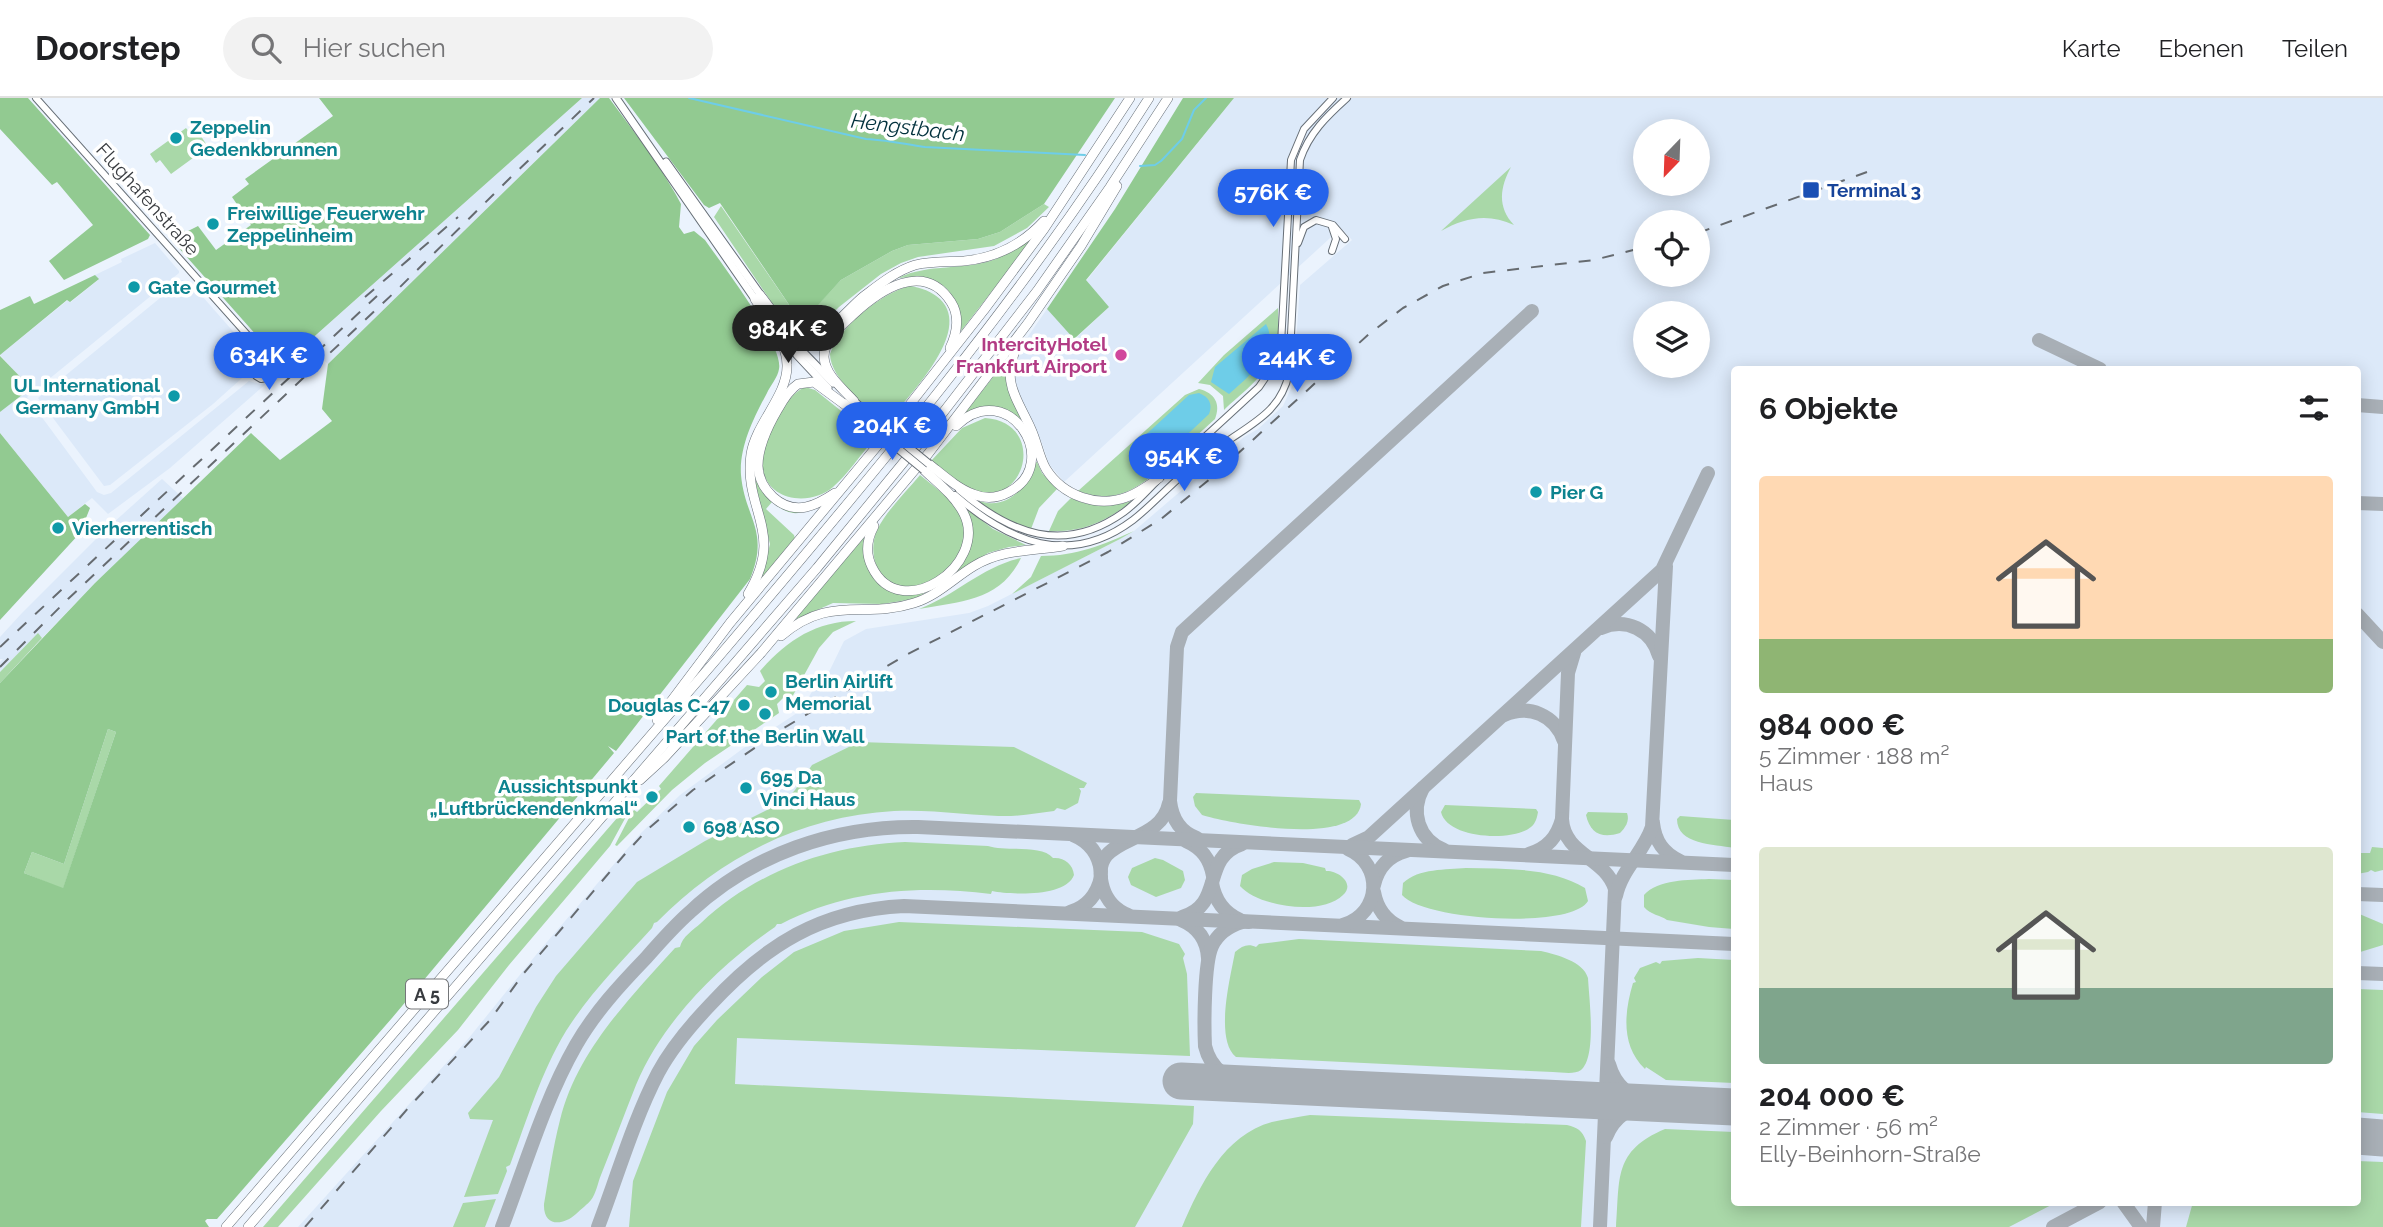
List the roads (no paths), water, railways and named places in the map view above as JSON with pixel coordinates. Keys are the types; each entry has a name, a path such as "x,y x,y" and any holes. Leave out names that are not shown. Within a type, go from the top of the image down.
{"highway":[{"path":"629,761 722,633 843,489 938,370 1024,256 1130,98"},
{"name":"A 5","path":"226,1227 629,761 903,437 1035,265 1149,98"},
{"name":"A 5","path":"248,1227 817,568 922,441 1037,291 1168,98"},
{"path":"927,463 1028,323 1105,208 1130,156"},
{"path":"757,297 794,336 803,340 814,338 824,333 868,293 895,275 923,264 971,260 1001,253 1029,235 1062,202"},
{"path":"851,404 829,372 824,358 826,348 837,331 865,304 897,284 913,281 927,283 939,290 952,304 957,319 955,334 938,370"},
{"path":"722,633 753,587 762,565 765,536 751,480 751,454 757,436 783,387 787,371 786,352 757,297"},
{"path":"1028,323 1011,362 1010,383 1044,464 1060,486 1074,495 1099,501 1118,500 1160,478"},
{"path":"843,489 811,506 788,506 776,499 764,486 759,460 763,440 774,415 787,394 798,384 814,382 851,404"},
{"path":"617,800 664,758 761,653 963,419 974,413 1001,412 1017,422 1026,434 1031,450 1031,464 1022,481 1008,493 994,497 985,498 969,493 927,463"},
{"path":"888,503 869,537 868,555 873,570 886,583 904,591 920,590 940,581 964,553 969,537 968,526 956,500 927,463"},
{"path":"761,653 785,633 816,615 837,609 915,603 938,591 975,565 1003,553 1046,543 1063,546"}],"main road":[{"path":"616,98 674,172 757,297 802,351 851,404 881,430 927,463"}],"street":[{"name":"Flughafenstraße","path":"36,98 264,354"},
{"path":"927,463 989,523 1008,533 1028,536 1046,543 1112,520 1136,502 1259,387 1279,354 1291,160 1304,129 1332,98"},
{"path":"1063,546 1102,537 1132,521 1196,464 1256,423 1275,406 1289,373 1300,160 1318,125 1347,98"},
{"path":"1295,252 1306,225 1317,220 1328,223 1345,239"},
{"path":"1328,223 1336,237 1332,251"},
{"path":"264,354 269,376 261,379 256,372 264,354"}],"water":[{"path":"1266,324 1269,344 1266,354 1253,372 1229,394 1211,382 1215,367"},
{"path":"1199,393 1209,401 1209,414 1154,466 1143,466 1129,455 1140,440 1189,395"}],"waterway":[{"name":"Hengstbach","path":"689,98 866,139 925,147 1085,155"},
{"path":"1140,166 1155,165 1161,161 1182,139 1194,110 1206,98"}],"railway":[{"path":"0,667 68,599 398,289 594,98"},
{"path":"1710,229 1867,172"},
{"path":"365,297 458,217"},
{"path":"305,1227 410,1106 490,1020 524,973 625,854 647,830 693,790 784,728 904,656 1108,552 1161,519 1210,479 1369,334 1403,308 1443,286 1483,273 1594,260 1633,250"},
{"path":"0,647 377,296"}],"place":[{"name":"Zeppelin Gedenkbrunnen","path":"176,138"},
{"name":"Terminal 3","path":"1811,190"},
{"name":"Freiwillige Feuerwehr Zeppelinheim","path":"213,224"},
{"name":"Gate Gourmet","path":"134,287"},
{"name":"IntercityHotel Frankfurt Airport","path":"1121,355"},
{"name":"UL International Germany GmbH","path":"174,396"},
{"name":"Pier G","path":"1536,492"},
{"name":"Vierherrentisch","path":"58,528"},
{"name":"Berlin Airlift Memorial","path":"771,692"},
{"name":"Douglas C-47","path":"744,705"},
{"name":"Part of the Berlin Wall","path":"765,714"},
{"name":"695 Da Vinci Haus","path":"746,788"},
{"name":"Aussichtspunkt „Luftbrückendenkmal“","path":"652,797"},
{"name":"698 ASO","path":"689,827"}]}
